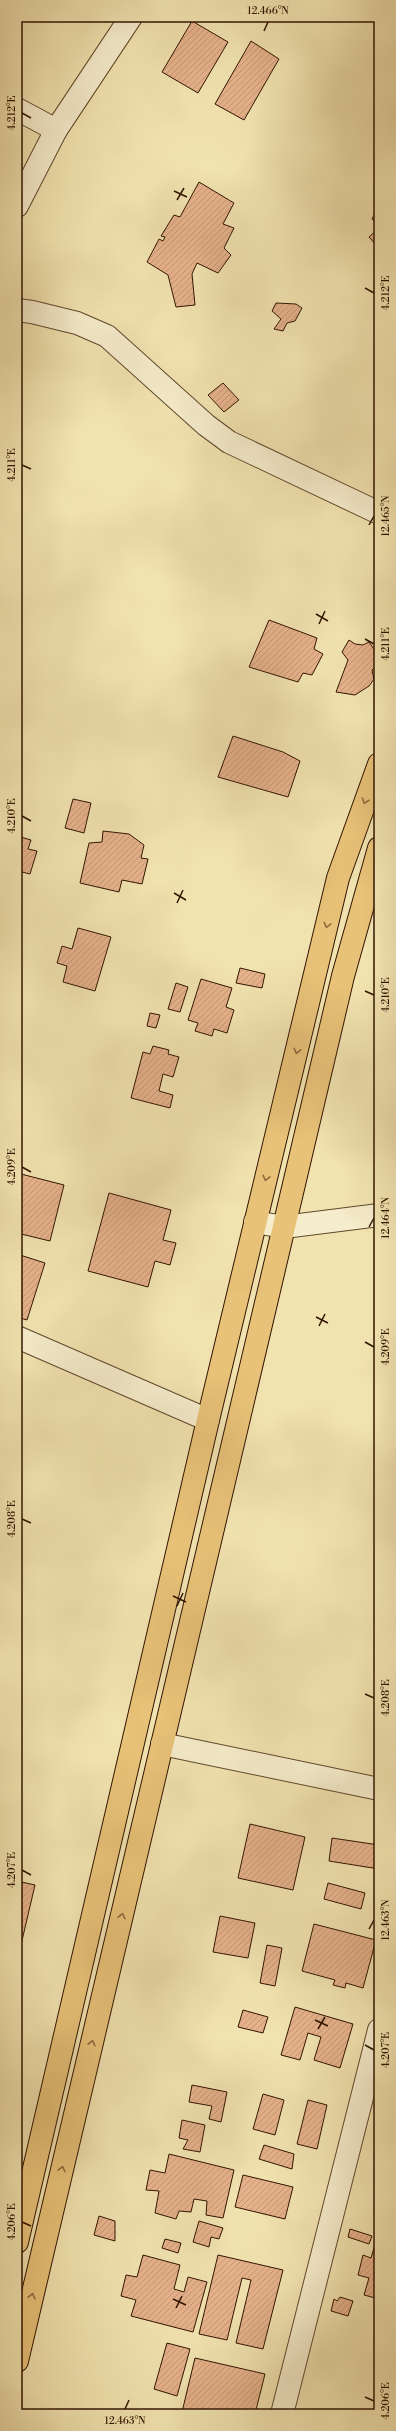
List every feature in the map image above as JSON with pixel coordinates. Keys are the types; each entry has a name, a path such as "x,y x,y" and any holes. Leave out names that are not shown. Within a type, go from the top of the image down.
{"main road":[{"path":"17,2242 208,1420 338,878 379,764"},
{"path":"17,2361 343,976 379,848"}],"street":[{"path":"17,206 56,130 131,17"},
{"path":"17,109 56,130"},
{"path":"17,310 78,323 107,336 206,426 229,442 379,513"},
{"path":"255,1222 284,1227 379,1215"},
{"path":"17,1337 208,1420"},
{"path":"162,1744 379,1789"},
{"path":"282,2414 379,2030"}],"building":[{"path":"192,21 228,42 198,93 162,72"},
{"path":"251,41 279,59 244,120 215,104"},
{"path":"199,182 234,203 223,224 234,228 224,248 231,255 218,273 197,263 192,274 195,305 176,307 168,275 147,262 159,239 163,241 165,237 161,236 174,215 180,217"},
{"path":"379,205 379,224 372,219"},
{"path":"379,228 379,251 378,247 369,237"},
{"path":"276,303 296,304 302,308 295,321 287,323 283,331 274,329 281,319 272,311"},
{"path":"223,383 239,400 224,412 208,395"},
{"path":"269,620 317,638 314,649 323,654 312,675 303,673 298,682 249,667"},
{"path":"349,640 355,644 363,645 369,642 379,656 379,665 372,670 374,679 369,686 355,695 336,692 348,660 342,652"},
{"path":"233,736 283,752 300,761 288,797 218,777"},
{"path":"73,799 91,803 84,833 65,828"},
{"path":"103,831 129,834 144,845 141,858 148,859 142,884 122,880 119,892 80,883 89,843 102,842"},
{"path":"17,836 31,840 28,849 37,851 30,874 22,872 20,881 17,880"},
{"path":"78,928 111,937 95,991 63,982 67,966 57,963 62,946 72,949"},
{"path":"240,968 265,974 262,988 236,983"},
{"path":"201,979 232,988 226,1007 234,1010 227,1033 214,1029 212,1036 195,1031 198,1023 188,1020"},
{"path":"176,983 188,987 180,1012 168,1009"},
{"path":"150,1013 160,1015 156,1028 147,1026"},
{"path":"153,1046 169,1050 168,1054 179,1057 173,1077 163,1074 159,1091 173,1095 170,1108 131,1098 143,1052 150,1054"},
{"path":"17,1173 64,1185 50,1241 17,1233"},
{"path":"109,1193 171,1210 163,1240 176,1243 170,1265 155,1261 148,1287 88,1271"},
{"path":"17,1254 45,1263 27,1320 17,1317"},
{"path":"250,1824 305,1837 293,1890 238,1878"},
{"path":"332,1838 379,1845 379,1869 329,1861"},
{"path":"17,1881 35,1885 17,1962"},
{"path":"328,1883 365,1893 361,1909 324,1899"},
{"path":"220,1916 255,1923 248,1958 213,1952"},
{"path":"314,1924 376,1940 363,1988 346,1983 345,1988 333,1985 335,1980 302,1971"},
{"path":"267,1945 282,1948 275,1986 260,1983"},
{"path":"295,2007 353,2024 340,2068 314,2060 321,2037 308,2033 300,2060 281,2055"},
{"path":"243,2010 268,2017 263,2033 238,2027"},
{"path":"192,2085 227,2092 221,2122 209,2119 212,2106 189,2102"},
{"path":"263,2094 284,2100 275,2135 253,2129"},
{"path":"308,2100 327,2105 317,2149 297,2144"},
{"path":"182,2120 205,2125 200,2152 183,2149 188,2140 179,2138"},
{"path":"264,2145 294,2154 292,2169 259,2159"},
{"path":"169,2154 234,2170 223,2218 206,2215 207,2201 194,2199 191,2212 179,2211 176,2219 155,2213 159,2191 146,2190 150,2170 165,2173"},
{"path":"243,2175 293,2187 285,2219 235,2207"},
{"path":"99,2216 115,2221 115,2241 94,2235"},
{"path":"199,2221 223,2228 219,2239 211,2237 209,2247 193,2242"},
{"path":"350,2229 372,2236 369,2244 348,2237"},
{"path":"165,2239 181,2243 178,2253 162,2248"},
{"path":"376,2241 379,2241 379,2299 364,2295 369,2278 358,2275 363,2255 371,2258"},
{"path":"143,2255 180,2265 174,2289 184,2292 188,2277 207,2282 193,2332 131,2316 136,2300 121,2296 126,2275 137,2277"},
{"path":"218,2255 283,2270 263,2349 236,2343 251,2280 242,2278 227,2340 199,2334"},
{"path":"340,2297 353,2301 348,2316 331,2311 334,2299 337,2301"},
{"path":"167,2343 190,2349 177,2396 154,2389"},
{"path":"195,2358 265,2374 255,2414 182,2412"}]}
